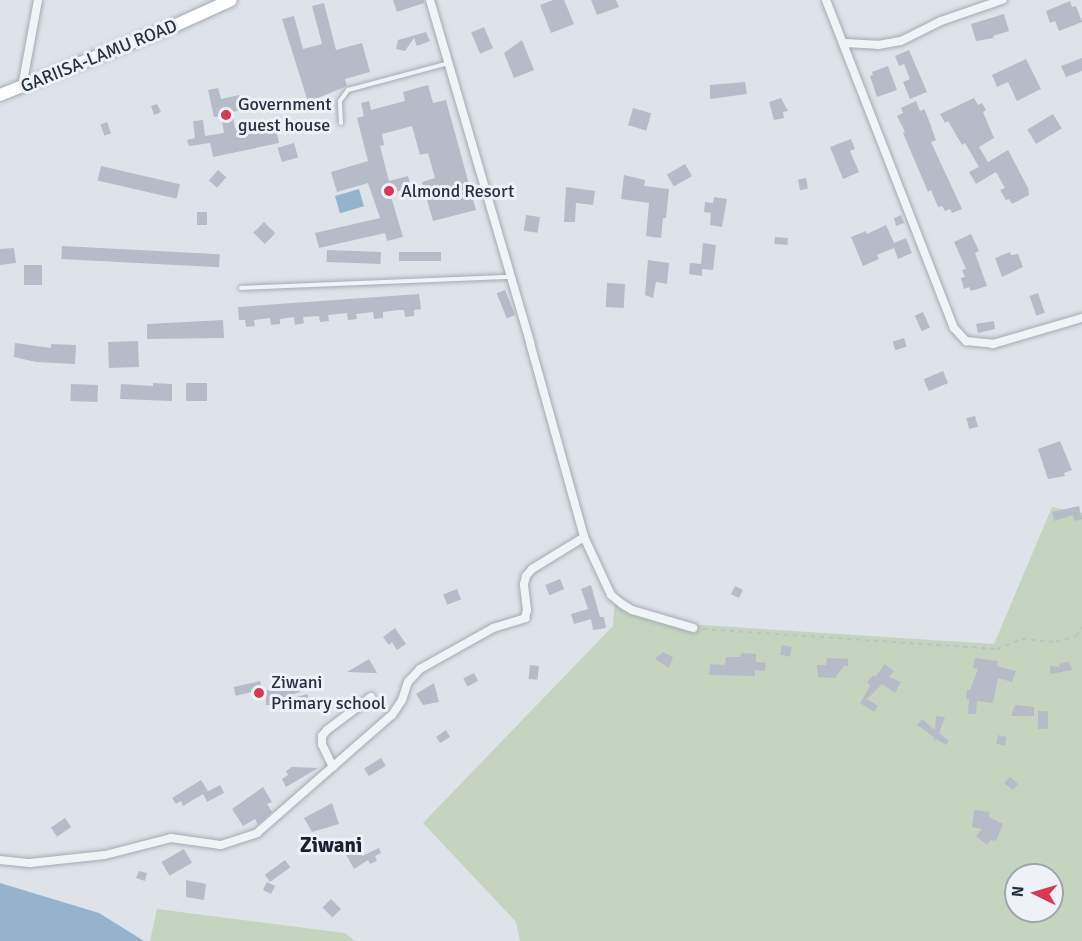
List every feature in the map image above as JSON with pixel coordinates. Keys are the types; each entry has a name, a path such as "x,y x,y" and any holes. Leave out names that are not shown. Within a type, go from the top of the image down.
{"street":[{"path":"22,87 38,0"},
{"name":"GARIISA-LAMU ROAD","path":"0,95 231,0"},
{"path":"430,0 450,63 584,537 611,595 632,610 693,628"},
{"path":"826,0 954,328 966,341 993,344 1082,318"},
{"path":"844,43 878,45 901,41 941,21 1002,0"},
{"path":"0,860 30,863 105,855 171,838 206,844 237,842 257,833 392,715 402,700 408,682 420,669 493,628 525,618 527,610 524,584 526,576 532,569 584,537"},
{"path":"333,767 322,744 322,736 371,698"}],"lane":[{"path":"341,123 340,101 348,90 450,63"},
{"path":"241,288 510,277"}],"path":[{"path":"693,628 783,637 998,649 1022,639 1056,642 1076,636 1082,628"}],"green space":[{"path":"1052,507 1082,513 1082,941 520,941 516,922 423,823 613,626 615,600 687,624 994,644"},
{"path":"157,909 345,933 355,941 150,941"}],"water":[{"path":"359,189 364,206 340,213 335,196"},
{"path":"0,883 99,913 144,941 0,941"}],"building":[{"path":"393,0 424,0 424,3 397,12"},
{"path":"553,0 564,0 574,24 551,33 540,5"},
{"path":"591,0 616,0 619,7 597,15"},
{"path":"1070,1 1072,7 1076,6 1082,22 1059,31 1055,21 1050,23 1046,11"},
{"path":"324,3 336,50 362,43 370,72 345,79 347,86 308,102 282,19 294,16 303,49 322,44 312,6"},
{"path":"1004,14 1009,31 993,36 994,38 976,41 971,24"},
{"path":"484,27 493,48 480,54 471,32"},
{"path":"426,32 430,41 417,46 414,38 405,51 396,49 398,40"},
{"path":"522,40 534,70 514,78 504,53"},
{"path":"909,50 927,92 910,99 903,82 910,79 904,64 899,66 895,56"},
{"path":"1082,58 1082,71 1066,77 1061,66"},
{"path":"1026,59 1041,89 1017,101 1008,82 997,87 992,75"},
{"path":"888,66 897,90 877,97 870,76 873,75 872,72"},
{"path":"745,82 747,94 710,99 710,85"},
{"path":"428,85 433,103 446,100 476,210 433,221 422,182 435,178 428,153 420,155 412,126 382,134 384,145 380,146 389,181 408,176 411,188 390,193 403,237 387,241 385,233 319,248 315,233 380,218 368,183 337,192 331,172 368,161 357,118 364,116 361,103 369,101 371,110 405,101 403,92"},
{"path":"218,88 221,99 239,95 242,110 232,112 235,128 274,119 279,143 213,157 210,143 189,146 187,140 195,138 193,121 203,120 205,136 224,133 221,116 214,117 208,90"},
{"path":"781,98 788,111 783,112 784,118 774,120 769,102"},
{"path":"974,98 978,105 982,103 986,110 983,112 994,138 979,147 988,162 1008,150 1028,188 1029,195 1012,204 1009,199 1006,200 1000,190 1005,188 996,172 976,184 969,172 979,167 965,143 962,145 948,121 945,123 940,114"},
{"path":"916,101 920,111 924,109 928,118 936,140 931,142 962,209 952,213 950,209 945,211 942,206 938,207 931,190 928,192 897,116 903,113 901,108"},
{"path":"157,104 161,112 154,115 151,106"},
{"path":"633,108 651,113 646,131 628,125"},
{"path":"1053,114 1062,129 1036,144 1027,129"},
{"path":"107,122 111,133 105,136 100,124"},
{"path":"851,139 855,149 850,151 859,172 843,179 830,147"},
{"path":"294,143 298,157 282,162 278,148"},
{"path":"685,164 692,176 674,187 667,174"},
{"path":"101,166 180,184 177,199 98,181"},
{"path":"218,170 226,177 217,188 209,181"},
{"path":"624,175 645,180 644,186 669,189 661,238 646,236 649,203 621,199"},
{"path":"806,178 808,189 800,190 798,179"},
{"path":"566,187 595,191 593,205 576,203 575,222 564,222"},
{"path":"714,197 727,199 722,227 710,225 711,213 704,212 705,202 713,203"},
{"path":"197,212 207,212 207,225 197,225"},
{"path":"526,215 540,217 538,233 524,231"},
{"path":"901,215 904,223 896,226 894,218"},
{"path":"264,222 275,233 265,244 253,233"},
{"path":"886,225 894,243 906,238 912,253 898,259 894,248 877,255 879,259 863,266 851,237 866,231 867,234"},
{"path":"971,234 979,251 975,253 987,286 971,291 969,287 964,289 961,278 965,277 962,270 966,269 954,242"},
{"path":"775,237 788,238 787,245 775,244"},
{"path":"703,243 716,245 713,270 702,269 702,276 689,274 690,263 701,264"},
{"path":"62,246 220,254 219,267 61,259"},
{"path":"14,248 16,263 0,265 0,249"},
{"path":"327,250 381,252 381,264 327,262"},
{"path":"399,252 441,252 441,261 399,261"},
{"path":"1010,252 1011,255 1018,254 1023,267 1002,277 995,258"},
{"path":"648,260 669,263 667,284 656,282 653,298 645,295"},
{"path":"24,265 42,265 42,285 24,285"},
{"path":"607,283 625,284 624,308 606,307"},
{"path":"505,290 515,315 507,318 497,293"},
{"path":"1038,293 1045,313 1036,316 1029,296"},
{"path":"419,294 421,309 414,310 414,316 405,317 404,310 398,310 383,312 383,318 374,319 373,312 356,314 357,319 348,320 347,313 328,315 329,321 320,322 319,316 303,317 304,323 295,325 294,317 280,319 280,324 271,325 270,318 254,320 255,326 246,327 245,320 239,320 238,307"},
{"path":"923,312 930,328 922,331 915,316"},
{"path":"223,320 224,338 147,339 147,324"},
{"path":"994,321 995,329 978,333 976,324"},
{"path":"904,338 907,347 895,350 893,342"},
{"path":"138,341 139,367 109,368 108,342"},
{"path":"15,343 51,348 51,344 76,345 75,364 36,362 14,357"},
{"path":"943,371 948,383 929,391 924,379"},
{"path":"153,383 172,384 172,401 120,399 121,384 153,386"},
{"path":"186,383 207,383 207,401 186,401"},
{"path":"71,384 98,385 97,402 70,401"},
{"path":"975,416 978,427 969,429 966,418"},
{"path":"1060,441 1072,470 1064,473 1065,476 1048,479 1038,449"},
{"path":"1079,506 1082,519 1074,521 1073,515 1054,521 1052,512"},
{"path":"560,579 564,589 549,595 545,585"},
{"path":"591,585 600,617 604,617 606,628 593,630 591,619 574,624 571,614 588,609 581,589"},
{"path":"735,586 743,590 739,598 731,594"},
{"path":"457,589 461,599 447,605 443,595"},
{"path":"395,628 406,644 397,650 392,642 389,645 383,637"},
{"path":"782,645 792,647 790,657 780,655"},
{"path":"663,652 673,657 669,668 655,659"},
{"path":"741,653 756,654 756,662 766,663 765,671 755,670 755,676 709,675 710,664 725,665 726,657 741,657"},
{"path":"827,658 848,659 848,666 844,666 835,678 818,677 817,665 826,665"},
{"path":"975,658 998,661 997,666 1016,671 1012,682 998,678 993,703 977,701 976,714 968,714 967,690 970,690 978,669 973,668"},
{"path":"369,659 377,673 347,672"},
{"path":"1068,662 1073,670 1050,674 1050,666 1060,667 1059,664"},
{"path":"885,664 894,671 889,677 901,682 895,693 882,684 867,699 878,706 874,712 860,703 870,686 867,682 874,675 875,677"},
{"path":"530,665 539,666 537,680 529,679"},
{"path":"474,673 478,681 467,686 463,678"},
{"path":"296,679 300,692 278,699 278,705 266,705 266,690 285,690 283,683"},
{"path":"260,681 262,690 236,696 234,687"},
{"path":"434,683 439,702 423,705 416,694"},
{"path":"307,694 311,705 302,709 297,697"},
{"path":"1015,705 1034,707 1034,716 1011,716"},
{"path":"1038,711 1048,711 1048,729 1038,729"},
{"path":"936,716 945,717 939,733 949,741 946,745 936,739 934,742 935,738 917,725 922,719 935,730"},
{"path":"446,730 450,737 440,743 436,737"},
{"path":"998,735 1007,737 1005,746 996,744"},
{"path":"381,758 386,766 369,776 364,769"},
{"path":"292,767 318,768 286,787 282,779 288,775 286,771"},
{"path":"1010,777 1018,784 1013,790 1004,783"},
{"path":"201,780 208,791 183,806 181,801 176,804 172,798"},
{"path":"220,785 224,793 207,802 203,794"},
{"path":"263,787 272,802 267,804 272,812 258,824 255,819 243,826 232,809"},
{"path":"332,803 339,824 312,832 304,818"},
{"path":"974,810 990,812 989,817 1003,824 996,841 991,840 987,845 976,836 982,829 972,827"},
{"path":"65,818 71,827 57,837 51,828"},
{"path":"356,845 362,856 379,848 381,853 375,856 377,861 370,864 368,860 354,869 344,851"},
{"path":"184,849 192,863 169,876 161,862"},
{"path":"285,860 290,867 270,882 265,875"},
{"path":"139,871 147,873 145,881 136,878"},
{"path":"186,880 206,884 204,900 186,897"},
{"path":"267,882 275,886 271,894 263,890"},
{"path":"331,899 341,909 332,917 323,907"}],"place":[{"name":"Government guest house","path":"226,115"},
{"name":"Almond Resort","path":"389,191"},
{"name":"Ziwani Primary school","path":"259,693"}],"district":[{"name":"Ziwani","path":"331,845"}]}
